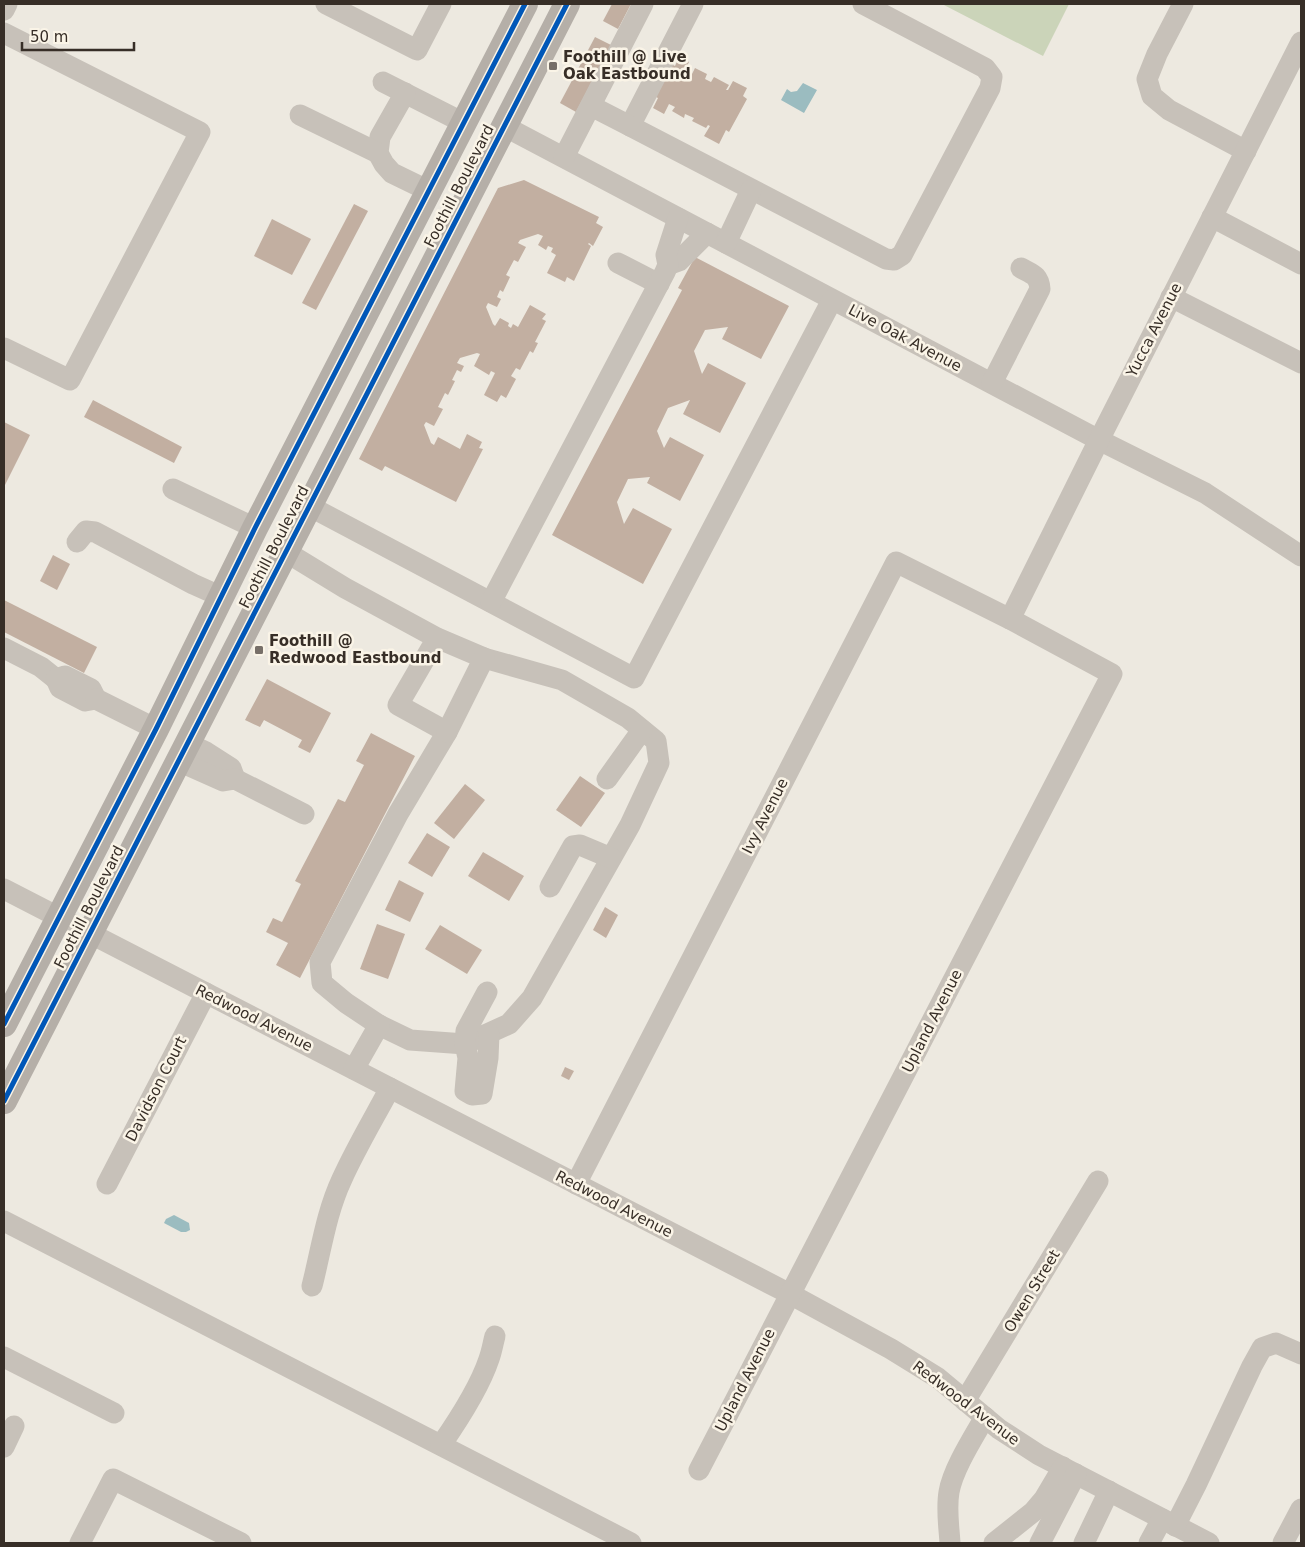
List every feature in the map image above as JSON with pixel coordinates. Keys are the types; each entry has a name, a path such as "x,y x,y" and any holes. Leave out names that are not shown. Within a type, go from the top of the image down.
{"main road":[{"name":"Foothill Boulevard","path":"4,1024 156,729 256,528 526,4"},
{"name":"Foothill Boulevard","path":"4,1101 567,4"}],"street":[{"path":"4,10 7,4"},
{"path":"326,4 417,50 441,4"},
{"path":"564,158 643,4"},
{"path":"630,126 693,4"},
{"path":"591,106 886,259 894,260 902,256 990,88 992,76 985,68 863,4"},
{"path":"1183,4 1157,54 1148,78 1152,96 1169,110 1246,151"},
{"path":"4,33 200,132 70,380 4,348"},
{"name":"Yucca Avenue","path":"1010,619 1171,296 1246,151 1293,75 1301,42"},
{"path":"383,82 464,123"},
{"path":"378,153 380,137 405,93"},
{"path":"300,115 378,153 392,173 429,191"},
{"name":"Live Oak Avenue","path":"504,126 1099,440 1205,493 1301,556"},
{"path":"726,243 751,190"},
{"path":"1212,217 1301,264"},
{"path":"491,602 659,284 668,265 666,255 678,218"},
{"path":"668,265 679,261 707,233"},
{"path":"618,263 659,284"},
{"path":"992,383 1040,289 1039,281 1034,275 1021,268"},
{"path":"1171,296 1301,363"},
{"path":"309,506 634,678 832,300"},
{"path":"173,489 256,528"},
{"path":"77,542 86,531 95,532 193,584 222,596"},
{"path":"286,552 345,588 438,638 484,658 562,680 628,718 656,741 659,762 630,825 532,998 509,1024 489,1034 473,1058"},
{"name":"Ivy Avenue","path":"576,1184 896,562 1010,619"},
{"name":"Upland Avenue","path":"699,1470 1112,674 1010,619"},
{"path":"438,638 398,705 447,732"},
{"path":"4,648 41,667 56,679 60,688 85,701 96,699 156,729"},
{"path":"473,1058 410,1040 379,1025 346,1003 322,983 320,962 398,814 447,732 484,658"},
{"path":"607,780 642,730"},
{"path":"183,752 223,781 235,779 304,814"},
{"path":"550,887 573,846 580,845 611,858"},
{"name":"Redwood Avenue","path":"4,889 790,1294 891,1349 938,1378 999,1430 1039,1455 1209,1543"},
{"path":"458,1123 472,1095 482,1094 466,1031 487,992"},
{"name":"Davidson Court","path":"107,1184 206,993"},
{"path":"354,1070 379,1025"},
{"path":"312,1286 325,1228 341,1180 390,1088"},
{"name":"Owen Street","path":"966,1401 1098,1182"},
{"path":"4,1221 631,1543"},
{"path":"441,1445 485,1371 495,1336"},
{"path":"1149,1543 1168,1522 1196,1485 1262,1348 1276,1343 1301,1354"},
{"path":"4,1357 114,1414"},
{"path":"950,1543 947,1514 949,1492 955,1474 985,1417"},
{"path":"4,1447 14,1426"},
{"path":"994,1543 1033,1512 1069,1471"},
{"path":"1040,1543 1069,1471"},
{"path":"80,1543 113,1479 241,1543"},
{"path":"1084,1543 1109,1491"},
{"path":"1283,1543 1301,1509"}],"green space":[{"path":"942,4 1069,4 1043,56"}],"water":[{"path":"803,83 817,90 804,113 781,100 787,89 791,92 797,91"},
{"path":"174,1215 189,1223 190,1230 181,1232 164,1223 166,1219"}],"building":[{"path":"612,4 631,4 618,29 603,21"},
{"path":"595,37 611,45 576,112 560,103"},
{"path":"679,57 689,62 685,70 692,74 695,68 707,74 705,79 711,82 714,77 729,85 726,90 728,90 733,81 747,88 743,96 747,99 729,132 726,130 719,144 704,136 710,126 708,125 706,128 692,121 694,118 685,114 684,118 672,111 675,107 669,104 664,114 653,108 658,98 654,96 671,64 675,66"},
{"path":"524,180 599,217 596,223 603,227 593,246 588,244 591,246 574,281 567,277 565,282 547,273 556,255 551,252 553,248 548,246 546,250 538,245 543,236 538,234 520,240 518,243 526,247 518,262 514,260 506,275 510,277 503,292 500,290 497,297 501,299 497,307 488,303 486,307 495,326 500,318 509,323 508,326 511,328 513,324 518,327 530,305 546,314 542,319 546,321 535,342 538,343 533,353 530,351 520,370 516,368 511,376 516,379 506,398 501,395 497,402 484,395 495,373 491,371 489,375 474,366 480,354 477,353 460,358 457,363 464,366 461,372 457,370 452,380 455,381 448,395 445,393 438,407 443,409 434,426 426,422 424,425 431,443 434,445 438,437 460,449 467,434 482,442 479,448 483,449 456,502 385,466 382,471 359,459 498,188"},
{"path":"354,204 368,211 316,310 302,303"},
{"path":"272,219 311,239 292,275 254,256"},
{"path":"695,257 789,306 761,359 722,339 728,327 705,330 694,351 702,374 708,363 746,383 720,433 683,414 690,400 668,408 657,431 664,448 670,437 704,455 680,501 647,483 650,477 628,479 617,502 624,524 633,508 672,529 643,584 552,535 682,290 678,288"},
{"path":"93,400 182,447 174,463 84,417"},
{"path":"4,422 30,435 4,487"},
{"path":"53,555 70,564 57,590 40,581"},
{"path":"4,600 97,647 84,673 4,632"},
{"path":"267,679 331,713 310,753 298,747 302,740 264,720 260,727 245,720"},
{"path":"371,733 415,756 300,978 276,965 288,943 266,932 273,918 282,922 301,884 295,881 338,799 345,802 364,765 356,761"},
{"path":"580,776 605,793 581,827 556,810"},
{"path":"465,784 485,800 454,839 434,823"},
{"path":"427,833 450,847 432,877 408,863"},
{"path":"483,852 524,876 509,901 468,876"},
{"path":"399,880 424,893 410,922 385,910"},
{"path":"605,907 618,915 606,938 593,930"},
{"path":"377,924 405,934 388,979 360,969"},
{"path":"440,925 482,950 467,974 425,949"},
{"path":"565,1067 574,1071 569,1080 561,1076"}],"cycle path":[{"path":"4,1024 156,729 255,528 525,4"},
{"path":"4,1101 567,4"}],"place":[{"name":"Foothill @ Live Oak Eastbound","path":"553,66"},
{"name":"Foothill @ Redwood Eastbound","path":"259,650"}]}
